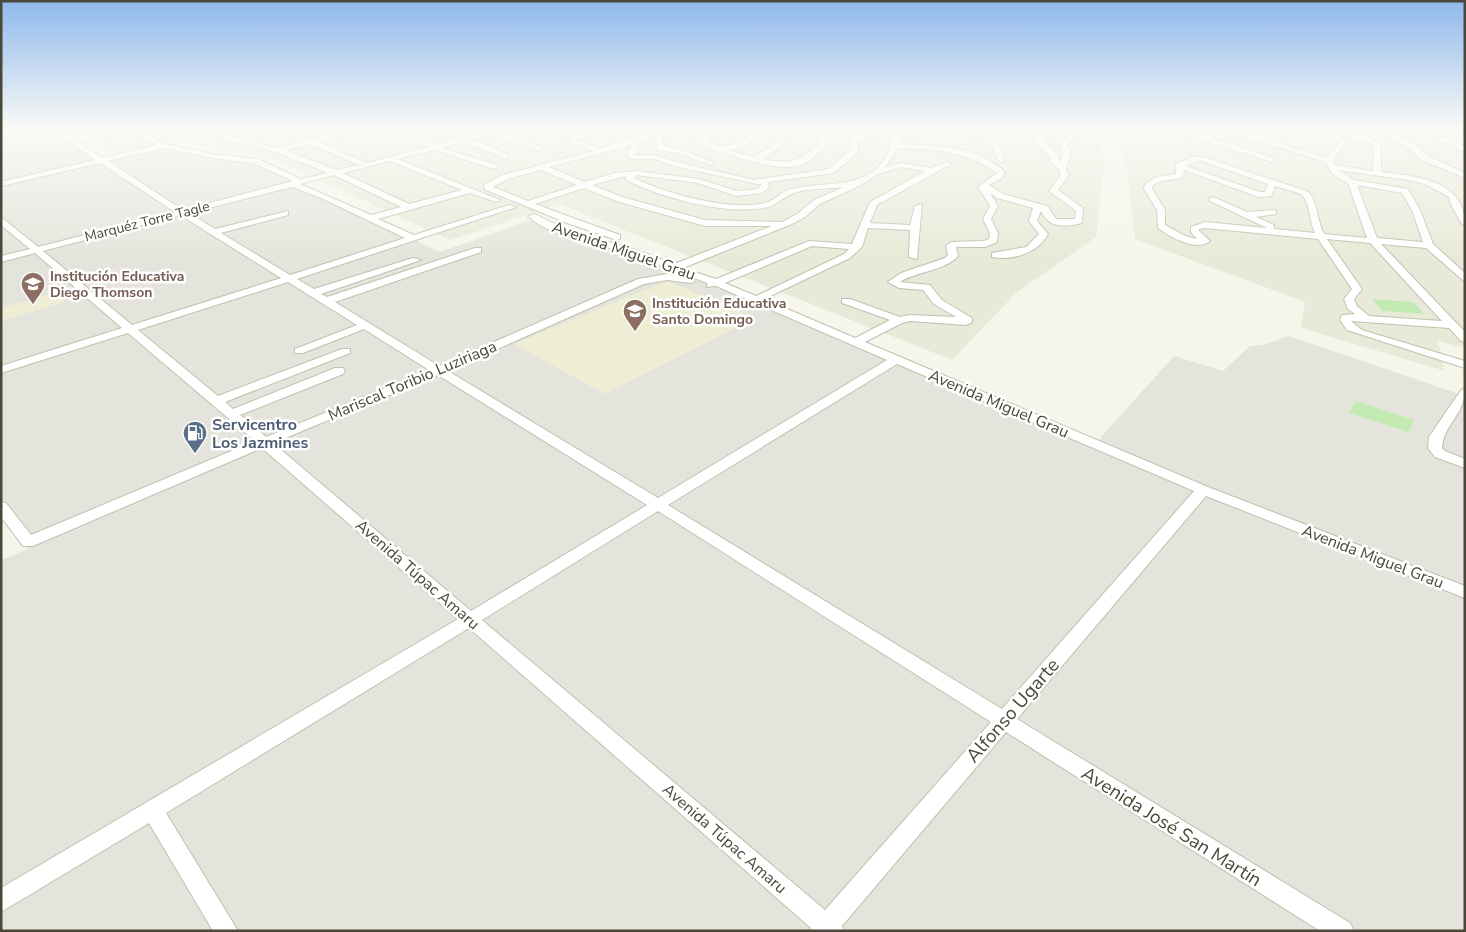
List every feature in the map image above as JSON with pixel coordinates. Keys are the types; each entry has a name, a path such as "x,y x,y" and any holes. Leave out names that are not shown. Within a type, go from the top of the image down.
{"street":[{"path":"1,184 53,172"},
{"name":"Avenida José San Martín","path":"121,172 181,212 658,505 1342,931"},
{"path":"276,172 414,238"},
{"path":"330,172 408,207"},
{"name":"Marquéz Torre Tagle","path":"1,259 339,172"},
{"name":"Avenida Miguel Grau","path":"430,172 512,206 548,225 602,245 620,248 676,267 717,283 1204,490 1465,592"},
{"path":"521,172 505,177 487,187 570,221 617,237"},
{"path":"553,172 619,199 705,223 789,222"},
{"path":"715,172 747,182 821,172"},
{"path":"676,267 789,222 802,215 816,202 864,181 876,172"},
{"path":"755,300 847,256 857,247 873,204 928,172"},
{"path":"856,342 899,320 922,318 968,321 938,302 926,287 893,282 904,275 948,260 952,256 951,246 954,244 985,244 994,240 994,233 987,219 994,206 982,189 984,184 1000,176 1001,172"},
{"path":"984,184 1000,196 1044,208 1046,217 1051,222 1069,223 1079,221 1080,210 1053,191 1064,175 1063,172"},
{"path":"1181,172 1180,176 1155,180 1148,186 1161,210 1161,226 1166,230 1199,242 1205,241 1195,230 1199,226 1279,231 1428,245"},
{"path":"1197,172 1259,195 1268,194 1272,182"},
{"path":"1243,172 1306,194 1312,203 1312,213 1321,236 1351,276 1357,289 1349,300 1352,307 1365,317"},
{"path":"1338,172 1352,182 1405,190 1416,210 1428,245 1465,279"},
{"path":"1370,172 1416,180 1448,191 1453,196 1455,204 1465,222"},
{"path":"526,204 615,175 636,173 699,181 736,194 748,194"},
{"path":"636,173 629,178 643,184 718,206 763,206 774,203 791,191 864,181"},
{"path":"718,206 760,190 766,186 763,181"},
{"path":"1352,182 1373,241 1465,339"},
{"path":"371,218 470,190"},
{"path":"1213,199 1279,231"},
{"path":"1,370 512,206"},
{"path":"914,257 914,228 919,206"},
{"path":"995,255 1030,250 1041,242 1044,234 1033,221 1038,207"},
{"path":"1246,215 1273,212"},
{"path":"214,232 285,213"},
{"path":"532,216 570,221"},
{"name":"Avenida Túpac Amaru","path":"1,220 131,328 471,619 827,929"},
{"path":"865,226 914,228"},
{"path":"717,283 801,246 812,243 857,247"},
{"path":"327,302 478,250"},
{"path":"313,293 416,260"},
{"name":"Mariscal Toribio Luziriaga","path":"7,522 28,542 439,370 642,281 674,276 710,285 717,283"},
{"path":"846,301 899,320"},
{"path":"1450,325 1365,317 1346,317 1345,320 1351,328 1358,332 1465,366"},
{"path":"299,351 366,325"},
{"path":"216,401 346,351"},
{"path":"1,900 471,619 896,359"},
{"path":"232,414 340,372"},
{"path":"1465,393 1436,437 1435,448 1440,454 1465,464"},
{"name":"Alfonso Ugarte","path":"827,929 1002,720 1204,490"},
{"path":"1,506 7,522"},
{"path":"152,810 226,931"}],"shaded area":[{"path":"1,172 275,172 440,252 536,218 694,278 1094,445 1174,356 1223,371 1250,346 1264,345 1289,336 1465,396 1465,931 1,931 1,560 28,549 1,511"},
{"path":"303,172 1103,172 1096,237 1016,293 952,360 559,204 450,240"},
{"path":"1127,172 1465,172 1465,348 1438,341 1445,371 1301,328 1305,302 1135,239"},
{"name":"Institución Educativa Santo Domingo","path":"667,281 751,317 748,319 751,320 605,394 514,344"},
{"name":"Institución Educativa Diego Thomson","path":"55,293 65,302 1,321 1,308"}],"green space":[{"path":"1372,299 1413,302 1424,314 1382,311"},
{"path":"1356,401 1414,420 1409,432 1349,413"}],"place":[{"name":"Institución Educativa Diego Thomson","path":"33,305"},
{"name":"Institución Educativa Santo Domingo","path":"635,332"},
{"name":"Servicentro Los Jazmines","path":"195,454"}]}
